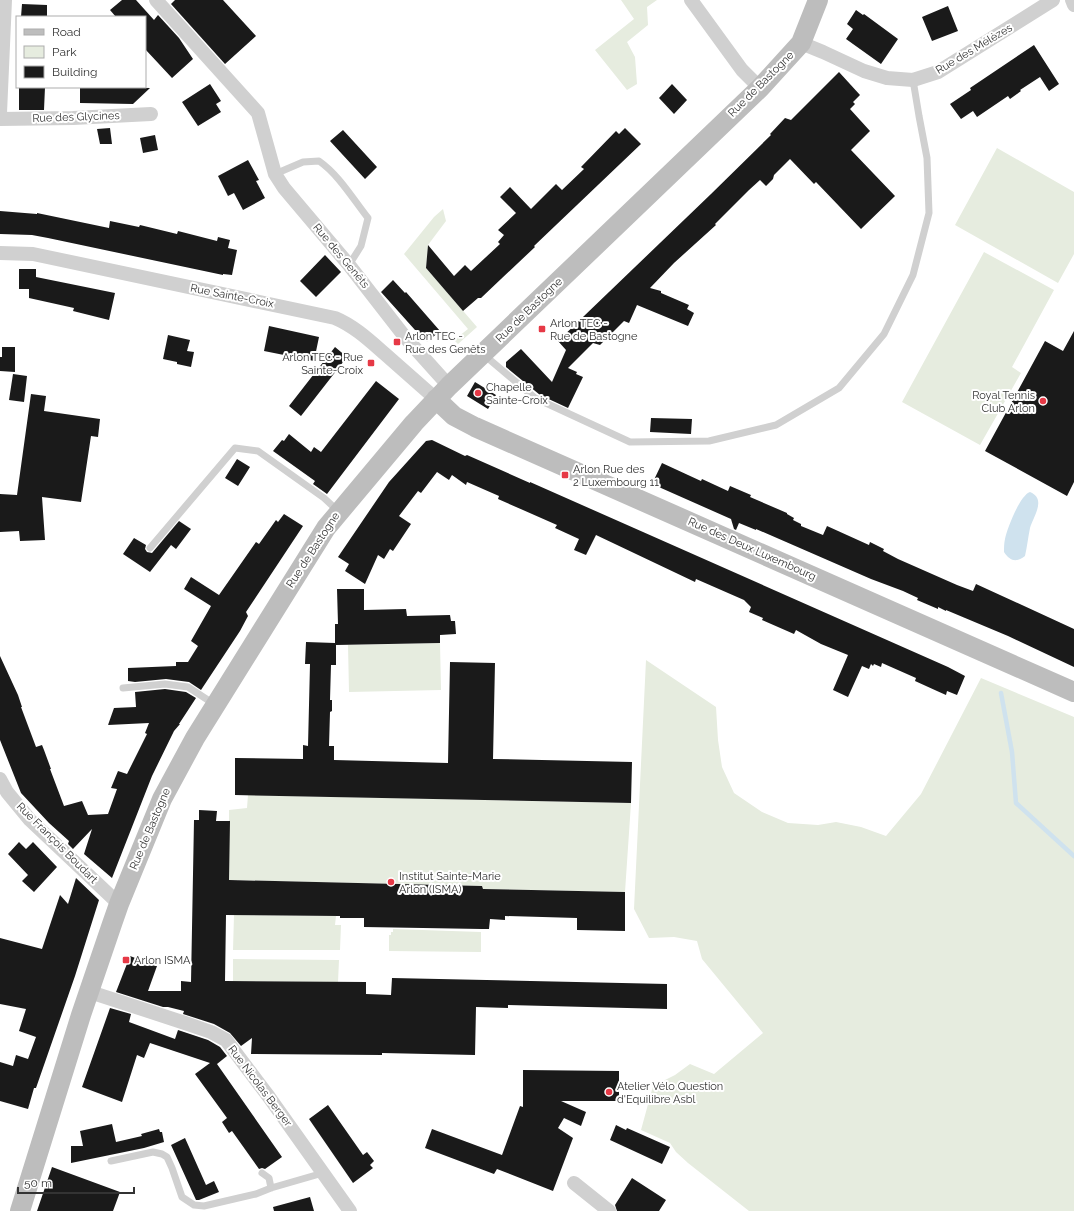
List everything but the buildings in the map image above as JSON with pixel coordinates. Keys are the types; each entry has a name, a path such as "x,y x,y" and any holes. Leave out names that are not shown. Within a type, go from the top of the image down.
{"main road":[{"name":"Rue de Bastogne","path":"20,1211 119,904 162,799 195,738 326,528 338,511 442,393 760,88 801,44 818,0"},
{"name":"Rue des Deux Luxembourg","path":"442,393 454,416 475,427 1074,692"}],"street":[{"path":"0,113 6,0"},
{"name":"Rue des Genêts","path":"156,0 258,113 275,174 284,188 349,265 405,337 442,393"},
{"path":"691,0 742,70 760,88"},
{"name":"Rue des Mélèzes","path":"801,44 823,52 864,71 887,78 913,80 938,72 1053,0"},
{"path":"1072,0 1074,5"},
{"name":"Rue des Glycines","path":"0,119 73,118 151,114"},
{"name":"Rue Sainte-Croix","path":"0,253 33,254 335,318 348,323 363,334 417,381 442,393"},
{"name":"Rue François Boudart","path":"0,779 7,792 30,820 119,904"},
{"name":"Rue Nicolas Berger","path":"90,992 211,1032 226,1040 269,1097 350,1211"},
{"path":"574,1183 609,1211"}],"lane":[{"path":"483,354 535,398 630,442 709,441 776,425 839,388 884,334 913,275 929,213 927,158 918,116 913,80"},
{"path":"275,174 304,162 319,161 328,167 368,218 361,246 349,265"},
{"path":"150,548 235,448 258,451 324,498 338,511"},
{"path":"124,688 165,684 188,687 215,706"},
{"path":"111,1161 152,1152 162,1154 167,1157 182,1197 194,1204 204,1206 256,1194 271,1188 323,1173"},
{"path":"262,1173 269,1178 271,1188"}],"green space":[{"path":"621,0 657,0 647,7 648,25 627,42 635,57 637,84 627,90 595,50 634,19"},
{"path":"997,148 1074,192 1074,254 1058,283 955,225"},
{"path":"443,209 446,221 428,245 426,268 477,327 458,344 454,340 468,329 404,254 434,217"},
{"path":"984,252 1054,290 1012,367 1021,373 980,445 902,402"},
{"path":"440,643 441,690 349,692 348,645"},
{"path":"646,660 716,707 718,740 722,767 734,793 762,812 788,823 818,825 836,822 861,827 886,836 921,794 981,678 1074,717 1074,1211 749,1211 688,1163 676,1152 670,1143 641,1130 653,1086 675,1075 690,1064 714,1074 763,1033 702,959 697,941 674,937 649,938 634,909"},
{"path":"248,795 631,803 625,892 483,889 482,886 229,880 229,810 247,808"},
{"path":"234,915 336,916 335,925 341,925 340,950 233,950"},
{"path":"393,929 481,932 481,952 389,951 389,935 393,932"},
{"path":"233,959 339,960 338,982 233,981"}],"water":[{"path":"1030,492 1038,499 1038,508 1030,528 1025,556 1019,560 1013,560 1004,552 1005,539 1008,528 1018,506 1026,494"}],"waterway":[{"path":"1001,693 1012,752 1016,803 1074,856"}],"place":[{"name":"Arlon TEC - Rue de Bastogne","path":"542,329"},
{"name":"Arlon TEC - Rue des Genêts","path":"397,342"},
{"name":"Arlon TEC - Rue Sainte-Croix","path":"371,363"},
{"name":"Chapelle Sainte-Croix","path":"478,393"},
{"name":"Royal Tennis Club Arlon","path":"1043,401"},
{"name":"Arlon Rue des 2 Luxembourg 11","path":"565,475"},
{"name":"Institut Sainte-Marie Arlon (ISMA)","path":"391,882"},
{"name":"Arlon ISMA","path":"126,960"},
{"name":"Atelier Vélo Question d'Equilibre Asbl","path":"609,1092"}]}
